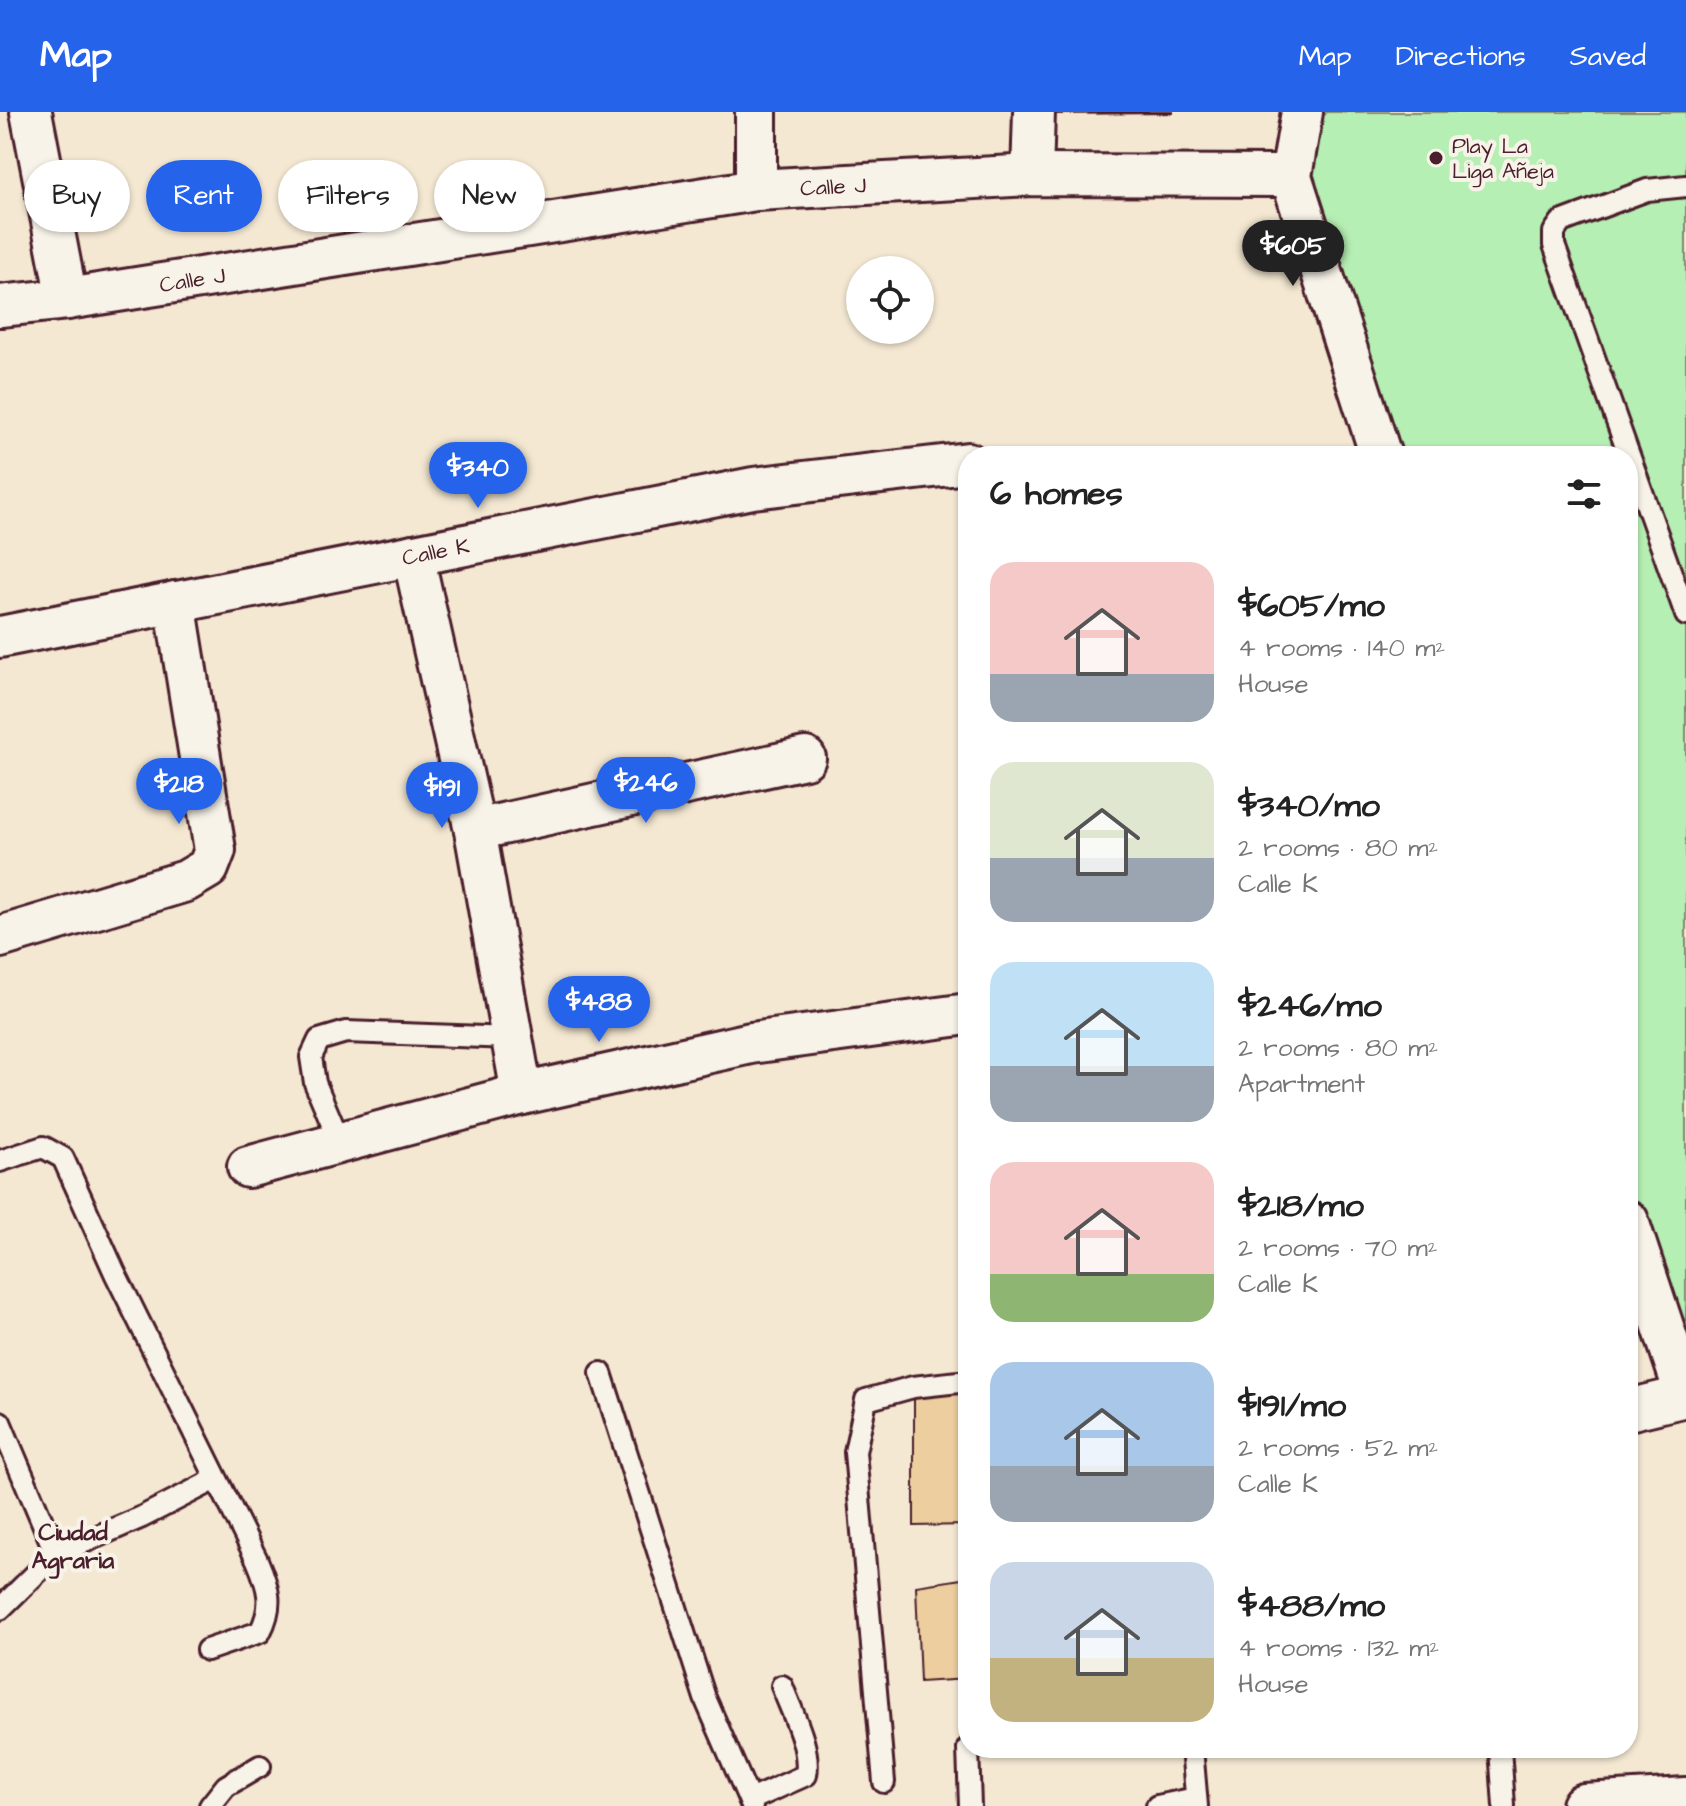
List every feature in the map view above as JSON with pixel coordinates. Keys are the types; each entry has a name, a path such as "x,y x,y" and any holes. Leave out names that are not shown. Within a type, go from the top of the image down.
{"main road":[{"path":"1584,1806 1686,1800"}],"street":[{"path":"31,112 67,299"},
{"path":"756,112 756,190"},
{"path":"1032,175 1034,112"},
{"path":"1302,112 1291,176 1378,446"},
{"name":"Calle J","path":"0,306 67,299 756,190 1032,175 1291,176"},
{"name":"Calle K","path":"0,637 753,488 958,464"},
{"path":"413,555 475,830 522,1094"},
{"path":"0,937 186,881 208,868 215,850 175,602"},
{"path":"475,830 805,758"},
{"path":"248,1167 522,1094 751,1043 958,1015"},
{"path":"1638,1251 1686,1396 1638,1408"}],"lane":[{"path":"1626,446 1554,245 1554,232 1561,222 1647,190 1686,186"},
{"path":"1638,480 1686,615"},
{"path":"340,1142 315,1083 311,1057 319,1040 346,1032 512,1038"},
{"path":"0,1161 43,1147 63,1158 115,1273 269,1588 271,1611 260,1632 207,1650"},
{"path":"601,1373 705,1698 751,1803 806,1775 808,1763 804,1747 782,1686"},
{"path":"884,1782 855,1452 866,1400 913,1387 958,1382"},
{"path":"0,1422 56,1554"},
{"path":"0,1609 56,1554 142,1517 216,1479"},
{"path":"968,1758 970,1806"},
{"path":"1157,1806 1197,1802 1193,1758"},
{"path":"1501,1758 1504,1806"},
{"path":"210,1806 226,1786 260,1766"}],"green space":[{"path":"1302,112 1686,112 1686,1396 1638,1248 1638,446 1379,446 1291,176"}],"building":[{"path":"1173,112 1173,113 1053,114"},
{"path":"958,1392 958,1525 914,1526 914,1393"},
{"path":"958,1580 958,1680 920,1682 916,1586"}],"place":[{"name":"Play La Liga Añeja","path":"1436,158"}],"district":[{"name":"Ciudad Agraria","path":"73,1546"}]}
